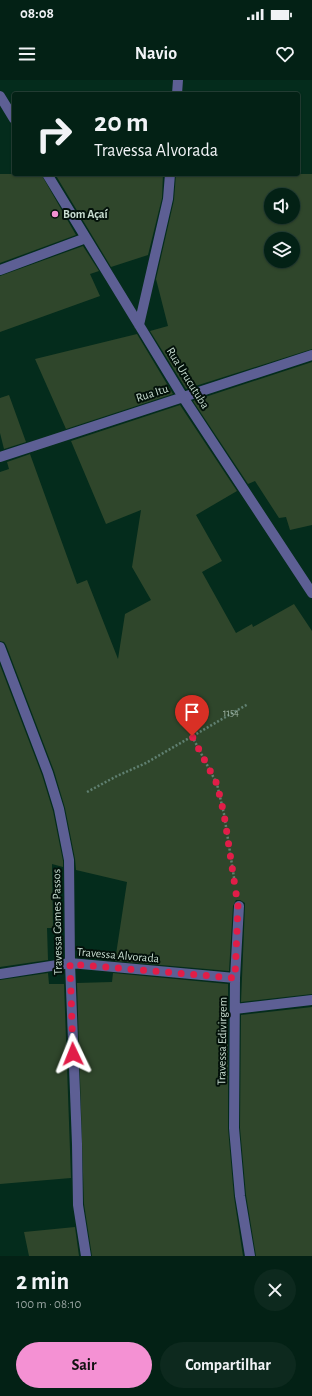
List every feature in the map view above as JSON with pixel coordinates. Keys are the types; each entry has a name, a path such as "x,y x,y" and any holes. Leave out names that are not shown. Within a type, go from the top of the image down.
{"street":[{"path":"177,92 178,80"},
{"path":"0,96 12,116"},
{"name":"Rua Urucutuba","path":"48,176 183,397 312,592"},
{"path":"139,324 168,199 170,176"},
{"path":"0,270 86,238"},
{"name":"Rua Itu","path":"0,457 312,355"},
{"name":"Travessa Gomes Passos","path":"0,647 48,773 58,809 69,860 70,964 78,1205 86,1256"},
{"name":"Travessa Edivirgem","path":"238,906 235,978 234,1128 240,1196 250,1256"},
{"name":"Travessa Alvorada","path":"0,974 70,964 235,978"},
{"path":"235,1009 312,1000"}],"path":[{"path":"87,792 117,776 146,764 248,704"},
{"path":"192,736 217,784 224,814 238,906"}],"building":[{"path":"0,174 12,174 12,176 42,176 76,235 0,263"},
{"path":"300,174 312,174 312,349 186,389 150,331 168,326 156,279 174,200 176,176 300,176"},
{"path":"56,176 163,176 162,198 148,255 111,267"},
{"path":"83,246 99,271 90,274 100,296 0,332 0,276"},
{"path":"137,334 173,394 66,429 35,359"},
{"path":"312,362 312,525 290,530 286,517 279,518 255,481 248,484 193,401"},
{"path":"9,395 26,442 4,449 0,433 0,398"},
{"path":"180,405 237,491 196,515 222,561 202,572 236,633 252,624 253,627 294,604 312,631 312,994 241,1002 245,903 240,900 236,900 233,906 229,971 115,961 127,882 76,870 65,808 54,771 6,645 4,642 0,641 0,472 9,469 7,462 30,454 77,584 87,580 118,659 125,614 151,600 132,567 141,510 106,524 71,441"},
{"path":"0,665 42,775 53,811 63,867 52,864 53,928 47,928 48,960 0,967"},
{"path":"48,973 49,984 64,984 71,1178 0,1184 0,980"},
{"path":"113,973 228,984 228,1128 234,1197 243,1256 92,1256 84,1204 77,983 112,982"},
{"path":"312,1007 312,1256 256,1256 246,1195 240,1128 241,1015"},
{"path":"75,1227 79,1256 29,1256 24,1232"}],"place":[{"name":"Bom Açaí","path":"55,214"}],"route":[{"path":"73,1054 70,964 235,978 238,906 224,814 217,784 192,736"}]}
